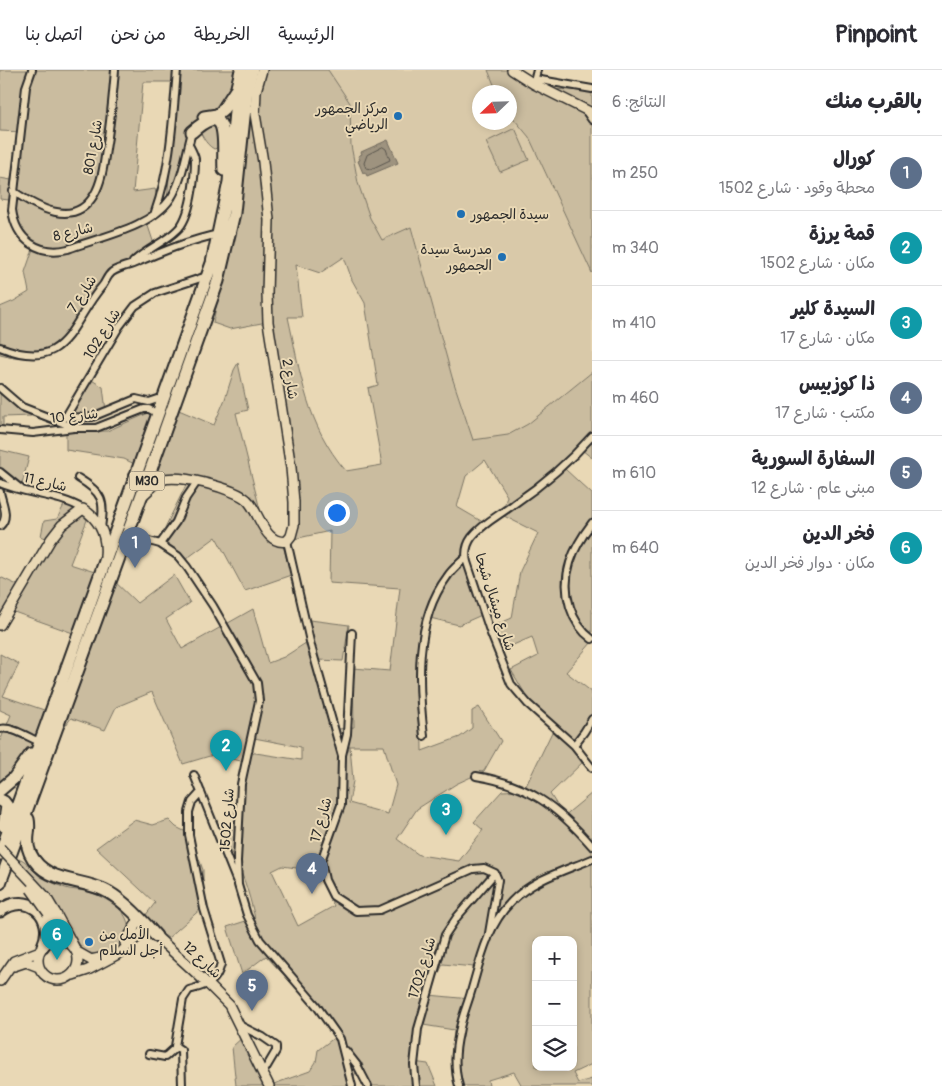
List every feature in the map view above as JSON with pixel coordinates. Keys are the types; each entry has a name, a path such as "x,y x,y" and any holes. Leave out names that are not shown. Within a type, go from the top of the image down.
{"highway":[{"name":"M30","path":"0,882 3,857 39,744 208,275 220,234 229,182 237,87 241,70"},
{"name":"M30","path":"3,857 25,816 222,268 234,213 248,89 252,70"},
{"path":"192,132 196,123 201,118 222,111 237,87"},
{"path":"192,132 208,120 214,120 221,126 225,138 224,171 229,182"},
{"path":"0,790 14,778 39,744"},
{"path":"0,800 6,804 8,812 0,841"},
{"path":"25,816 29,822 27,843 39,867 59,878 104,890 120,900 138,921"},
{"path":"3,857 24,856 44,876 66,884 89,889 110,898 150,931"},
{"path":"0,911 15,904 27,904 36,908 41,913 46,926 47,936 43,947"}],"street":[{"name":"شارع 8","path":"32,70 26,87 13,191 13,221 17,230 26,240 47,250 58,251 133,226 154,214"},
{"name":"شارع 801","path":"13,191 36,206 54,213 76,210 85,206 92,199 102,174 116,70"},
{"path":"154,214 160,199 167,161 177,70"},
{"name":"شارع 2","path":"262,70 256,91 255,114 263,162 269,220 267,262 268,322 291,468 294,502 294,524 291,536 287,541"},
{"path":"512,70 521,73 592,113"},
{"path":"535,81 537,70"},
{"path":"535,81 592,89"},
{"path":"583,107 592,120"},
{"path":"154,214 172,197 184,167 192,132"},
{"path":"131,264 141,254 176,231 183,224 192,191 195,157 189,144"},
{"name":"شارع 7","path":"0,347 25,354 42,354 53,350 64,341 74,328 110,274 184,244 220,234"},
{"name":"شارع 102","path":"65,418 115,333 135,306 155,293 208,275"},
{"path":"0,388 22,407 74,428"},
{"path":"148,405 164,397"},
{"path":"52,418 92,417 136,399 148,405 158,414"},
{"name":"شارع 10","path":"0,430 33,433 100,427 148,405"},
{"name":"شارع ميشال شيحا","path":"592,436 568,460 526,496 478,530 467,546 466,558 491,634 511,684 528,704 574,745 592,768"},
{"path":"0,472 25,492"},
{"path":"150,472 162,480"},
{"path":"78,478 94,488 102,498 101,528 105,544 104,564"},
{"path":"141,497 162,480 175,478 234,492 243,496 254,508 268,535 279,541 287,541"},
{"path":"118,559 127,548 136,543 149,541 160,544 176,522 186,498 197,482"},
{"name":"شارع 11","path":"0,484 25,492 72,502 83,509"},
{"path":"0,492 5,516 4,523 0,526"},
{"path":"0,625 51,539 62,525 83,509 94,518 101,528"},
{"path":"592,523 574,553 566,582 566,594 578,625 592,639"},
{"name":"شارع 17","path":"287,541 310,646 342,756 340,805 322,861 325,880 333,896 356,911 380,910 473,869 484,868 495,873"},
{"name":"شارع 1502","path":"160,544 178,556 192,573 230,634 259,690 260,701 241,784 236,861 238,885 248,915 260,940 328,1020 340,1039 352,1086"},
{"path":"424,736 421,682 422,651 426,622 436,595 444,581 466,558"},
{"path":"342,756 346,734 352,633"},
{"path":"574,745 592,719"},
{"path":"0,729 10,730 39,744"},
{"path":"194,775 238,885"},
{"path":"476,776 510,784 536,795 561,815 592,846"},
{"path":"176,1047 183,999 189,990 209,985 219,972 220,964 204,909 189,835 189,812 192,802 201,792"},
{"path":"0,848 46,897 52,912 76,950 78,964 73,975"},
{"path":"3,857 52,912 51,935 43,947 38,961 43,974 61,981 88,970 120,953 150,931"},
{"path":"459,1086 456,1063 458,1033 494,924 521,893 551,876 592,859"},
{"path":"488,939 498,880 495,873"},
{"name":"شارع 1702","path":"416,1086 414,1065 418,1029 445,935 457,917 495,873"},
{"path":"0,981 11,964 17,959 58,940 70,944 91,960 108,955 127,941 138,921"},
{"name":"شارع 12","path":"150,931 228,1005 269,1086"},
{"path":"6,971 26,962 39,967"},
{"path":"239,1025 276,1046 276,1051 263,1073"},
{"path":"149,1054 165,1057 176,1047"},
{"path":"176,1047 181,1050 182,1086"},
{"path":"344,1049 357,1065 368,1086"}],"shaded area":[{"path":"0,70 236,70 220,147 214,149 206,142 197,124 180,190 167,201 177,82 143,82 133,192 155,189 159,207 147,223 155,247 116,273 51,351 26,358 0,354 0,307 29,292 25,272 34,246 25,237 13,219 9,200 0,199 0,178 17,181 22,132 0,131"},
{"path":"255,70 328,70 350,103 351,145 358,183 370,218 382,240 411,227 452,377 473,440 508,435 528,424 592,372 592,458 582,450 565,469 592,494 592,642 566,672 592,692 592,720 578,746 587,758 550,794 564,816 592,793 592,1064 573,1073 578,1083 592,1079 592,1086 522,1086 514,1072 488,1080 489,1086 460,1086 451,1060 454,1030 417,1024 413,1062 428,1064 437,1086 370,1086 362,1063 352,1079 354,1086 236,1086 232,1047 245,1035 271,1085 310,1071 316,1062 318,1050 339,1034 266,956 242,974 227,927 255,918 241,872 226,845 236,815 249,752 301,760 301,747 249,737 241,761 213,755 183,764 152,692 116,707 105,730 71,718 41,761 0,782 0,741 11,715 0,710 0,654 19,664 3,696 47,711 73,633 14,612 0,632 0,577 26,589 48,539 41,536 44,521 57,519 64,505 77,509 87,520 70,564 110,577 137,603 174,575 190,603 166,619 182,649 253,609 268,663 284,657 312,639 310,620 349,625 343,661 317,660 339,729 354,727 353,668 390,671 400,588 329,583 330,531 294,539 295,489 267,322 230,329 213,323 234,210","holes":["344,257 352,280 365,303 378,385 368,388 382,465 346,471 333,453 313,417 288,317 302,317 296,265 320,273","485,460 507,496 502,515 538,533 520,571 512,618 491,627 499,651 532,637 538,656 511,670 530,702 553,730 524,790 502,791 474,822 483,830 459,861 419,855 397,839 417,809 456,784 484,771 501,741 479,707 472,711 472,728 460,737 422,751 421,682 430,618 459,625 486,613 467,557 470,543 488,525 457,507 466,476","350,746 384,746 396,785 388,814 349,803 353,781","282,866 319,871 325,889 334,906 298,926 272,871","443,964 474,967 470,999 429,995"]},
{"name":"مدرسة سيدة الجمهور","path":"328,70 488,70 494,85 472,85 472,130 517,130 517,122 529,137 592,273 592,372 528,424 508,435 473,441 452,377 412,228 381,241 365,207 358,183 353,158 351,132"},
{"path":"488,70 509,70 550,89 592,91 592,273 529,137 517,122 517,85 494,85"},
{"path":"511,130 516,130 529,160 500,172 486,142"},
{"path":"238,363 248,410 236,413 261,514 266,526 283,545 291,575 245,591 216,537 182,562 158,542 186,485 175,481 163,480 151,480 140,483 145,469 124,459 66,450 66,432 107,431 167,405 214,425"},
{"path":"90,379 103,387 106,411 89,415 66,416"},
{"path":"0,388 31,416 3,417 3,429 0,428"},
{"path":"0,450 29,457 21,488 9,479 0,488"},
{"path":"134,820 153,825 169,820 176,827 190,834 203,870 203,907 168,938 142,920 155,903 96,848"},
{"path":"21,859 44,879 66,888 95,894 114,905 122,912 127,921 128,930 124,938 118,945 101,953 83,950 53,901 16,860"}],"water":[{"path":"388,140 398,163 367,176 365,172 363,173 358,156 362,154 361,152"}],"place":[{"name":"مركز الجمهور الرياضي","path":"398,116"},
{"name":"سيدة الجمهور","path":"461,214"},
{"name":"مدرسة سيدة الجمهور","path":"502,257"},
{"name":"كورال","path":"135,568"},
{"name":"قمة يرزة","path":"226,771"},
{"name":"السيدة كلير","path":"446,835"},
{"name":"ذا كوزبيس","path":"312,894"},
{"name":"الأمل من أجل السلام","path":"89,942"},
{"name":"فخر الدين","path":"57,960"},
{"name":"السفارة السورية","path":"252,1011"}]}
